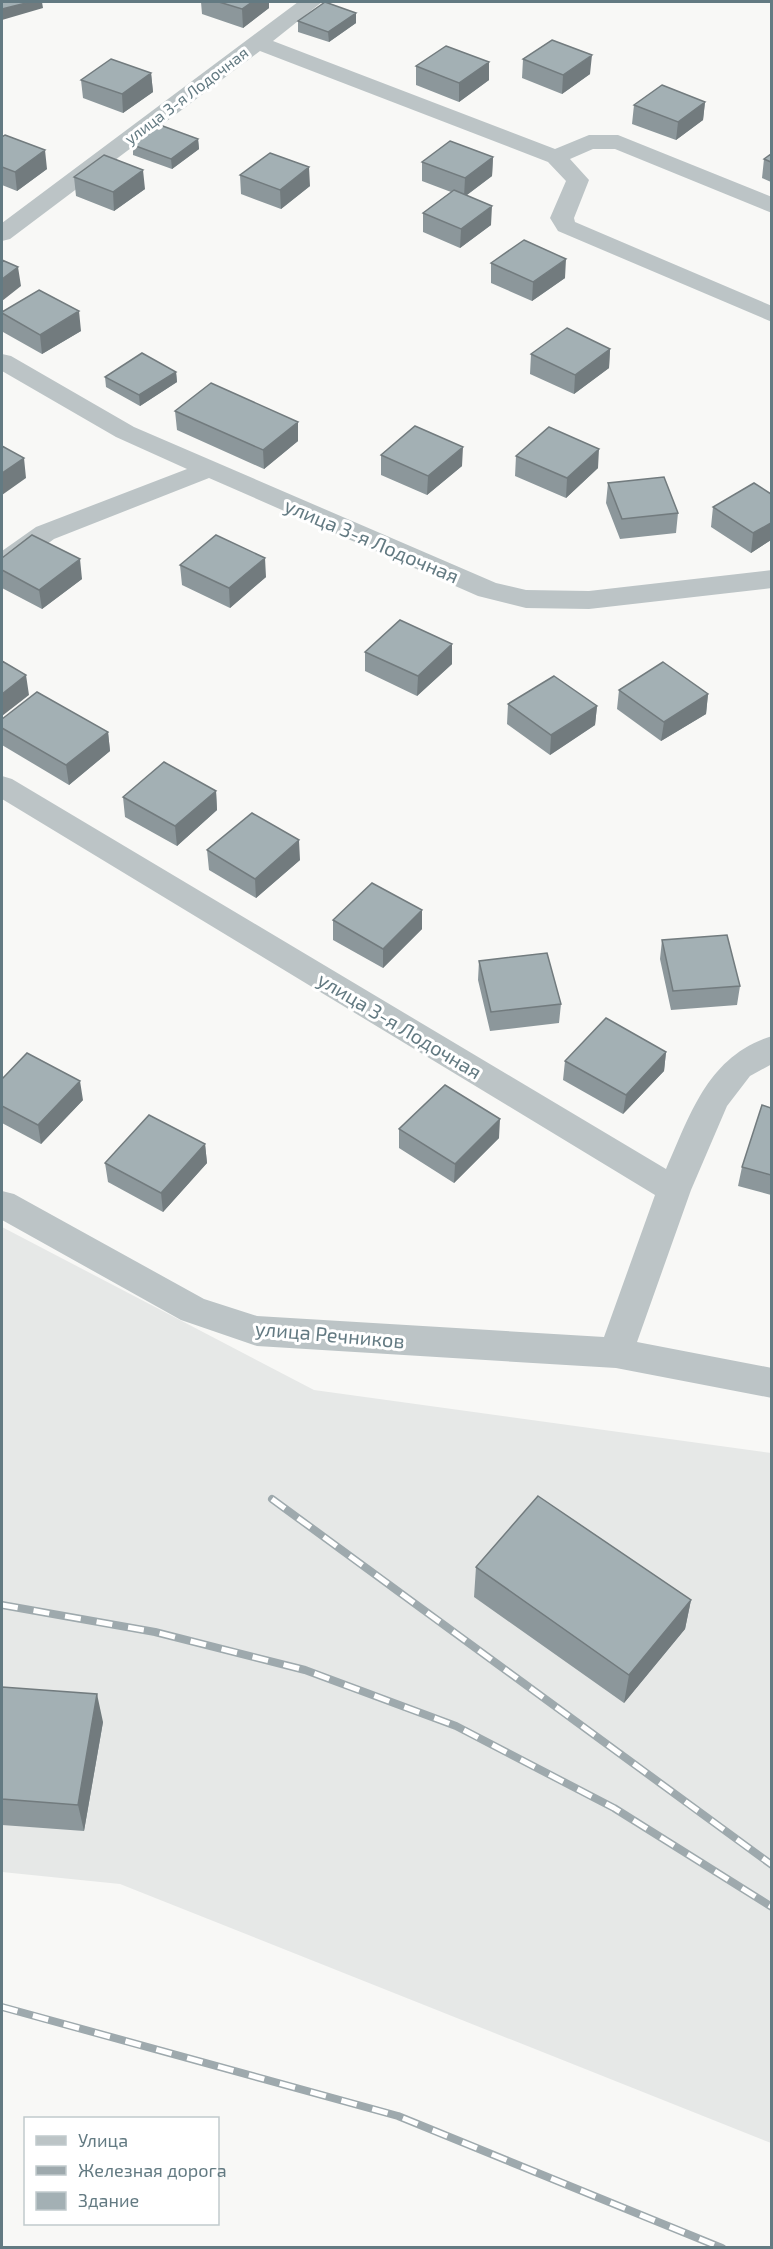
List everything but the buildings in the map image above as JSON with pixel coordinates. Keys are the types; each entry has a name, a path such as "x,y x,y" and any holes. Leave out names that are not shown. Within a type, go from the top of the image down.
{"street":[{"name":"улица 3-я Лодочная","path":"2,234 311,2"},
{"name":"улица 3-я Лодочная","path":"256,42 556,157 578,180 562,218 566,226 771,315"},
{"path":"556,157 589,142 618,142 771,206"},
{"name":"улица 3-я Лодочная","path":"2,361 125,432 488,590 525,599 589,600 771,579"},
{"path":"2,564 45,532 210,469"},
{"name":"улица 3-я Лодочная","path":"2,786 674,1190"},
{"path":"616,1353 674,1190 713,1100 739,1067 771,1048"},
{"name":"улица Речников","path":"2,1204 193,1310 257,1331 616,1353 771,1383"}],"shaded area":[{"path":"2,1227 314,1390 771,1453 771,2143 120,1884 2,1872"}],"railway":[{"path":"272,1499 772,1865"},
{"path":"2,1605 155,1632 305,1670 456,1726 614,1808 772,1907"},
{"path":"2,2007 398,2116 722,2248"}]}
